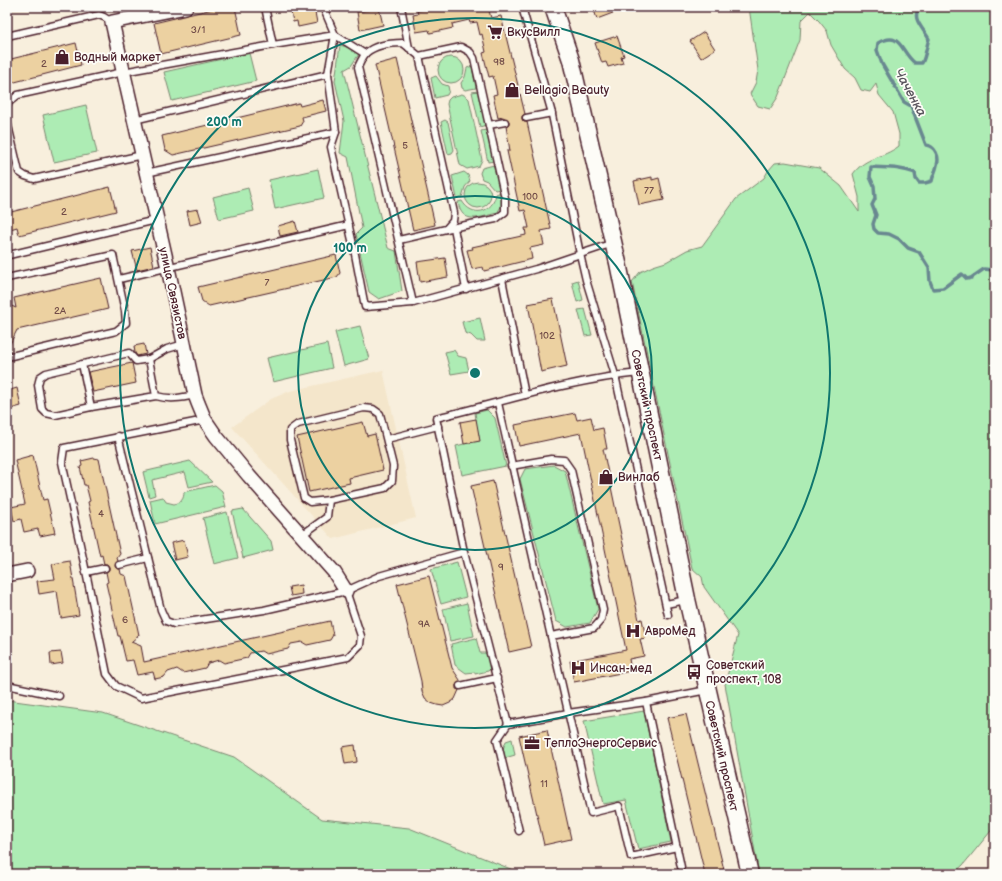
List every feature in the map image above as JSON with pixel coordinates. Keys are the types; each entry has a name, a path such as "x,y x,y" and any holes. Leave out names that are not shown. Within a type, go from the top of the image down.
{"street":[{"path":"112,22 186,7"},
{"name":"Советский проспект","path":"553,7 571,60 613,243 687,599 750,874"},
{"name":"улица Связистов","path":"112,22 168,268 195,395 205,420 216,436 334,572 346,591"},
{"path":"7,575 27,571"}],"lane":[{"path":"266,7 273,45"},
{"path":"323,7 335,35 328,74 336,132 331,147 349,225 365,307 413,304 536,269 613,243"},
{"path":"401,7 409,48"},
{"path":"522,7 552,112 580,254 586,280 615,375 668,616"},
{"path":"7,36 99,15 104,16 112,22"},
{"path":"7,105 8,102 18,95 123,72 335,35 365,54"},
{"path":"413,304 358,67 365,54 373,49 394,43 403,43 419,56 454,213 453,221 446,229"},
{"path":"399,240 496,219 504,212 505,198 474,58 470,52 461,47 419,56"},
{"path":"134,120 328,74"},
{"path":"526,118 552,112"},
{"path":"7,121 19,172 34,179 142,156"},
{"path":"489,125 505,122"},
{"path":"146,173 336,132"},
{"path":"7,254 9,255 156,220"},
{"path":"119,279 349,225"},
{"path":"454,228 466,289"},
{"path":"7,278 113,254 119,279 126,323 116,331 7,357"},
{"path":"502,279 525,395"},
{"path":"184,344 167,349 149,359 136,361 129,353 46,373 40,377 38,385 42,408 46,413 55,415 91,407 156,396 166,399 180,399 195,395"},
{"path":"149,359 156,396"},
{"path":"82,364 91,407"},
{"path":"508,724 464,552 436,418 525,395 615,375 640,373"},
{"path":"498,403 591,813 620,806 631,857 677,847"},
{"path":"364,408 373,409 380,414 387,439 393,466 392,480 384,488 329,500 310,502 304,498 290,440 290,430 298,424 364,408"},
{"path":"205,420 118,436 64,448 62,462 107,674 116,686 141,698 348,656 360,645 361,636 346,591"},
{"path":"387,439 438,426"},
{"path":"118,436 161,610 166,621 174,624 264,610 346,591 379,576 464,552"},
{"path":"512,466 551,459 564,460 571,470 603,610 601,620 594,628 551,636"},
{"path":"302,536 327,517 329,500"},
{"path":"118,565 148,558"},
{"path":"86,572 105,568"},
{"path":"666,604 687,599"},
{"path":"460,686 497,678"},
{"path":"7,685 59,696"},
{"path":"519,830 497,740 508,724 568,713 646,702 707,690"},
{"path":"646,702 681,867"}],"shaded area":[{"path":"383,370 416,518 333,539 232,427 271,399 290,391"}],"green space":[{"path":"749,7 995,7 995,826 963,865 953,874 759,874 725,684 738,635 704,587 702,577 692,568 632,282 640,272 666,262 687,250 702,246 736,199 764,178 775,163 785,162 819,168 841,186 859,212 859,197 853,174 863,164 899,146 899,134 893,112 879,95 876,84 870,92 861,90 855,78 845,69 831,45 827,31 810,12 801,21 800,40 778,97 770,109 758,106 750,94 756,82 758,70"},
{"path":"340,45 361,51 351,66 344,70 388,248 396,251 402,291 379,299 369,292 356,234 362,228 348,157 340,153 344,121 335,81"},
{"path":"249,53 256,81 172,101 164,72"},
{"path":"451,57 460,61 464,70 460,79 451,83 442,79 438,70 442,61"},
{"path":"472,66 476,88 465,90 462,88 461,83 465,77 467,68"},
{"path":"436,76 442,84 448,86 449,91 447,95 435,98 431,78"},
{"path":"478,91 486,125 480,127 472,92"},
{"path":"462,94 469,99 482,160 479,166 467,169 460,165 447,104 451,97"},
{"path":"86,105 97,153 54,162 43,115"},
{"path":"445,120 448,122 454,150 452,153 448,154 441,122"},
{"path":"486,130 494,161 488,162 481,131"},
{"path":"494,165 500,189 495,190 487,181 482,179 480,173 482,168"},
{"path":"318,169 324,198 275,209 269,180"},
{"path":"464,172 468,175 470,181 465,187 462,197 457,198 452,176"},
{"path":"478,182 487,186 491,195 487,204 478,208 469,204 465,195 469,186"},
{"path":"248,188 254,211 219,219 213,197"},
{"path":"501,192 502,205 497,213 473,218 463,214 460,210 458,202 462,201 471,210 482,211 487,209 491,206 496,194"},
{"path":"578,280 583,300 577,302 572,282"},
{"path":"585,309 592,335 585,336 578,310"},
{"path":"480,318 485,341 477,341 471,335 465,333 462,322"},
{"path":"360,326 369,359 344,366 335,332"},
{"path":"327,344 332,368 273,382 267,358"},
{"path":"454,350 458,356 466,358 469,371 451,374 445,352"},
{"path":"487,410 495,418 506,466 462,475 456,446 464,444 476,419 475,413"},
{"path":"190,461 212,482 189,487 185,472 152,480 155,495 149,497 143,472"},
{"path":"554,465 565,471 598,609 590,623 567,627 556,621 520,479 525,469"},
{"path":"215,485 222,491 226,507 155,524 150,500 163,497 166,502 174,504 179,503 182,500 184,492"},
{"path":"243,509 271,541 273,550 243,558 232,511"},
{"path":"227,512 238,558 214,564 203,518"},
{"path":"457,562 466,597 441,604 431,569"},
{"path":"467,603 474,636 450,641 443,609"},
{"path":"476,638 480,653 490,653 494,666 488,671 475,674 475,672 466,673 455,665 451,644"},
{"path":"7,700 103,713 234,757 322,819 409,828 523,874 7,874"},
{"path":"644,711 671,842 638,849 626,800 603,804 584,721"},
{"path":"512,739 515,755 505,758 503,749 506,741"}],"building":[{"path":"221,7 235,7 241,35 161,54 154,23"},
{"path":"290,7 314,7 317,23 298,27 297,21 293,22"},
{"path":"434,7 488,7 491,18 501,16 525,114 522,116 522,119 524,122 527,122 551,229 541,231 544,245 530,248 532,259 484,271 483,267 472,269 467,250 473,249 472,247 526,235 525,228 529,228 525,210 520,211 507,151 510,151 506,126 509,124 509,121 503,117 498,118 493,95 497,94 493,76 489,77 483,53 486,52 482,34 480,35 477,22 470,23 469,20 452,24 453,28 430,33 429,30 416,32 413,15 418,14 417,11"},
{"path":"593,7 626,7 626,8 597,19"},
{"path":"379,8 383,25 360,30 357,12"},
{"path":"704,32 715,49 701,58 690,41"},
{"path":"617,36 624,56 621,57 623,63 608,67 606,62 602,63 595,43"},
{"path":"76,43 81,65 7,84 7,60"},
{"path":"397,59 435,225 413,230 375,65"},
{"path":"323,100 326,111 302,117 303,121 300,126 173,155 165,150 162,136 299,103 300,106"},
{"path":"652,177 652,180 659,178 664,200 639,205 634,181"},
{"path":"110,187 116,211 19,235 17,227 7,230 7,213"},
{"path":"198,209 202,222 190,225 187,211"},
{"path":"295,221 298,232 280,236 278,226"},
{"path":"150,247 154,266 137,270 132,251"},
{"path":"336,255 340,273 337,277 209,306 202,301 198,287"},
{"path":"445,258 448,277 420,282 417,262"},
{"path":"101,278 108,309 17,330 7,350 7,304 16,308 14,298"},
{"path":"553,299 567,366 541,372 528,304"},
{"path":"144,344 146,354 137,356 134,346"},
{"path":"132,363 136,383 93,392 88,372"},
{"path":"17,388 21,406 7,410 7,391"},
{"path":"575,413 577,420 591,417 594,430 603,428 607,449 603,449 639,620 642,619 646,638 640,639 644,656 629,659 631,671 574,682 570,661 626,650 581,433 519,446 515,425"},
{"path":"476,419 480,441 464,444 460,422"},
{"path":"363,422 367,436 375,434 383,470 349,478 350,483 309,492 297,437"},
{"path":"33,455 43,500 47,499 55,533 40,536 38,529 24,532 21,519 14,521 11,507 25,504 15,460"},
{"path":"94,458 99,459 120,554 117,558 118,561 115,566 116,568 120,569 121,574 126,576 139,635 131,642 141,646 144,662 330,621 333,635 330,640 307,645 302,642 291,644 288,649 266,654 261,651 250,653 247,658 224,663 219,660 208,663 205,668 183,673 177,669 168,672 164,677 155,679 153,672 137,675 133,660 126,661 120,636 118,636 106,583 108,582 106,572 109,570 109,567 107,564 104,564 102,555 100,556 88,502 90,501 86,485 84,485 80,467 82,466 81,461"},
{"path":"493,481 531,647 509,652 471,486"},
{"path":"184,540 188,557 175,560 171,543"},
{"path":"70,561 79,615 61,618 57,591 39,594 37,581 55,579 52,564"},
{"path":"429,576 452,668 460,680 456,685 456,689 459,690 455,699 443,706 431,703 425,698 422,691 421,681 397,584"},
{"path":"301,585 302,594 291,596 289,587"},
{"path":"61,652 63,663 51,665 50,653"},
{"path":"686,714 725,874 705,874 667,718"},
{"path":"547,730 571,839 544,845 519,736"},
{"path":"355,745 357,762 345,764 342,747"}],"waterway":[{"name":"Чаченка","path":"921,7 916,15 929,39 922,63 915,63 900,44 892,39 878,43 877,50 882,64 904,102 911,106 926,145 932,147 936,152 938,162 932,181 925,183 919,183 916,179 915,173 910,171 893,168 871,167 870,177 874,186 875,199 872,205 876,215 873,224 874,229 878,233 889,234 899,239 908,248 919,252 929,268 930,281 933,289 943,288 962,274 967,279 984,269 993,270 995,268"}],"place":[{"name":"ВкусВилл","path":"495,32"},
{"name":"Водный маркет","path":"62,57"},
{"name":"Bellagio Beauty","path":"512,90"},
{"name":"Винлаб","path":"606,477"},
{"name":"АвроМед","path":"633,631"},
{"name":"Инсан-мед","path":"578,668"},
{"name":"Советский проспект, 108","path":"694,672"},
{"name":"ТеплоЭнергоСервис","path":"532,743"}]}
